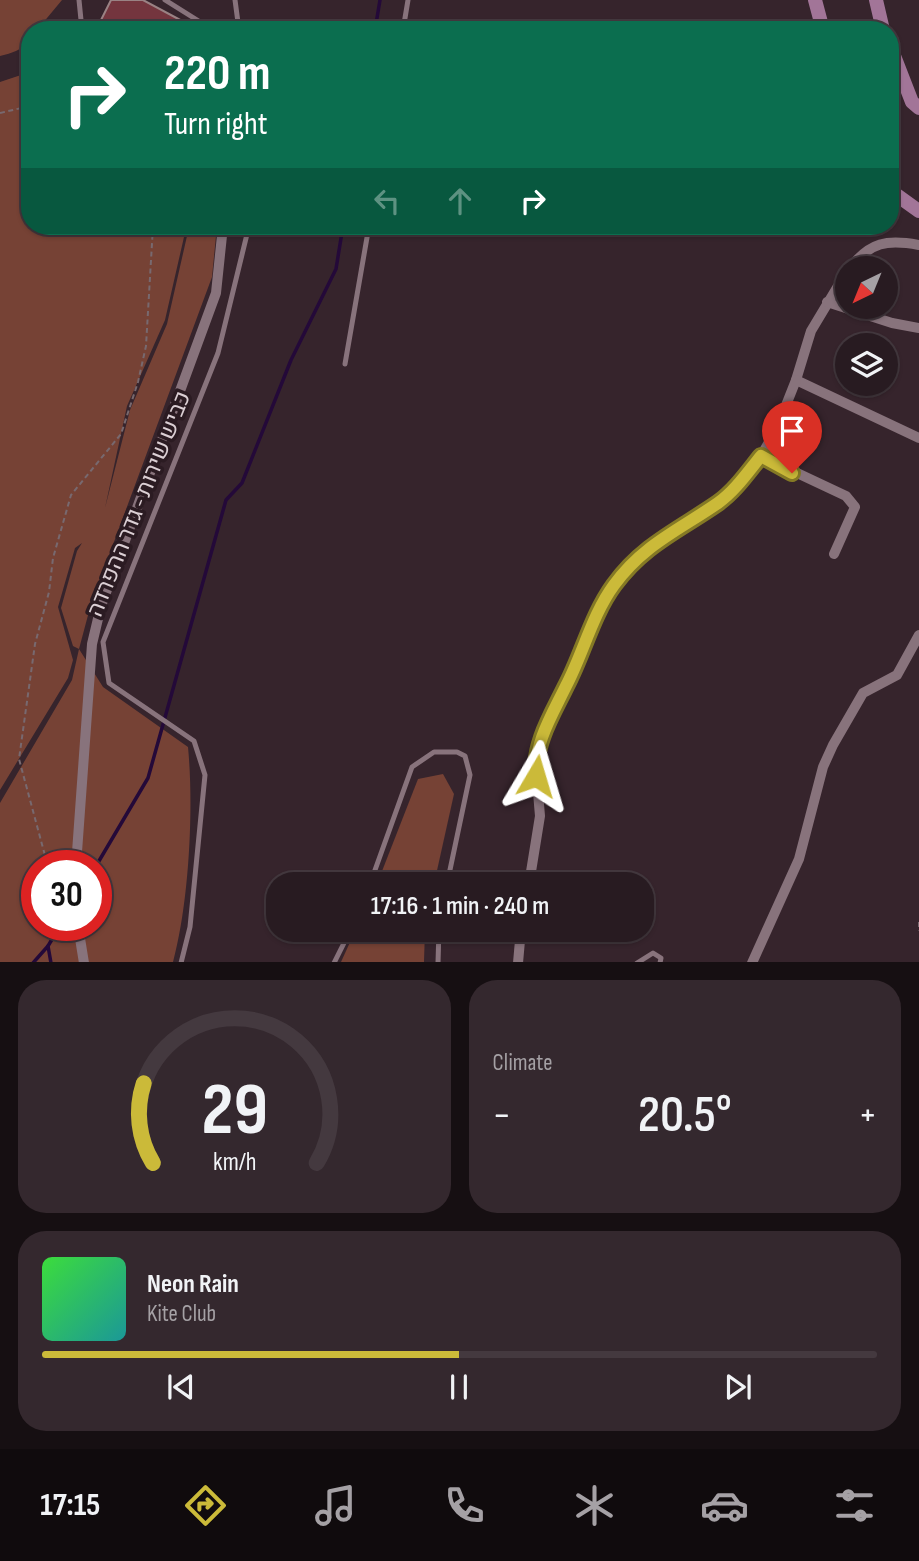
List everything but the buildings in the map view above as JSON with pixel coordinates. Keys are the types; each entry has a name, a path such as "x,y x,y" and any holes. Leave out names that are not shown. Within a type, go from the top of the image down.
{"street":[{"path":"815,0 821,21"},
{"path":"876,0 881,21"},
{"path":"899,69 912,102 919,108"},
{"path":"899,197 919,211"},
{"path":"77,850 92,644 98,618 216,293 222,235"},
{"path":"861,256 872,245 899,241 919,245"},
{"path":"531,872 541,816 535,757 605,598 648,550 671,531 720,502 761,456 777,428 811,331 835,290"},
{"path":"827,302 892,323 919,328"},
{"path":"796,380 919,438"},
{"path":"761,456 846,496 855,507 834,554"},
{"path":"752,962 765,940 782,891 799,859 823,767 832,745 863,693 897,676 919,635"},
{"path":"80,941 84,962"},
{"path":"518,962 520,942"}],"lane":[{"path":"79,0 81,21"},
{"path":"165,0 199,21"},
{"path":"235,0 238,21"},
{"path":"404,21 408,0"},
{"name":"כביש שירות - גדר ההפרדה","path":"181,962 190,927 205,775 194,741 109,683 103,642 218,353 247,235"},
{"path":"345,364 367,235"},
{"path":"374,872 412,767 434,751 457,752 465,756 470,775 450,872"},
{"path":"334,962 344,942"},
{"path":"438,962 439,942"},
{"path":"637,962 653,953 661,958 660,962"}],"path":[{"path":"0,113 21,108"},
{"path":"44,850 19,759 35,644 49,593 53,558 71,495 121,433 138,382 146,346 152,235"},
{"path":"919,922 919,931"}],"shaded area":[{"path":"0,0 62,0 44,21 21,21 21,48 0,56"},
{"path":"21,75 21,235 184,235 165,320 127,406 105,508 130,410 167,324 187,235 216,235 212,277 91,604 79,649 73,646 61,608 77,551 82,543 75,548 58,607 73,660 68,678 0,790 0,82"},
{"path":"79,649 103,687 188,747 189,856 183,912 173,962 0,962 0,803 72,680"},
{"path":"443,774 454,794 437,872 382,872 418,779"},
{"path":"350,942 425,942 424,962 341,962"}],"waterway":[{"path":"376,21 380,0"},
{"path":"105,850 148,778 226,500 242,483 291,360 336,269 342,235"},
{"path":"51,941 48,946 51,962"},
{"path":"34,962 48,946"}],"route":[{"path":"536,776 535,757 546,728 581,657 597,614 615,583 671,531 720,502 761,456 792,473"}]}
